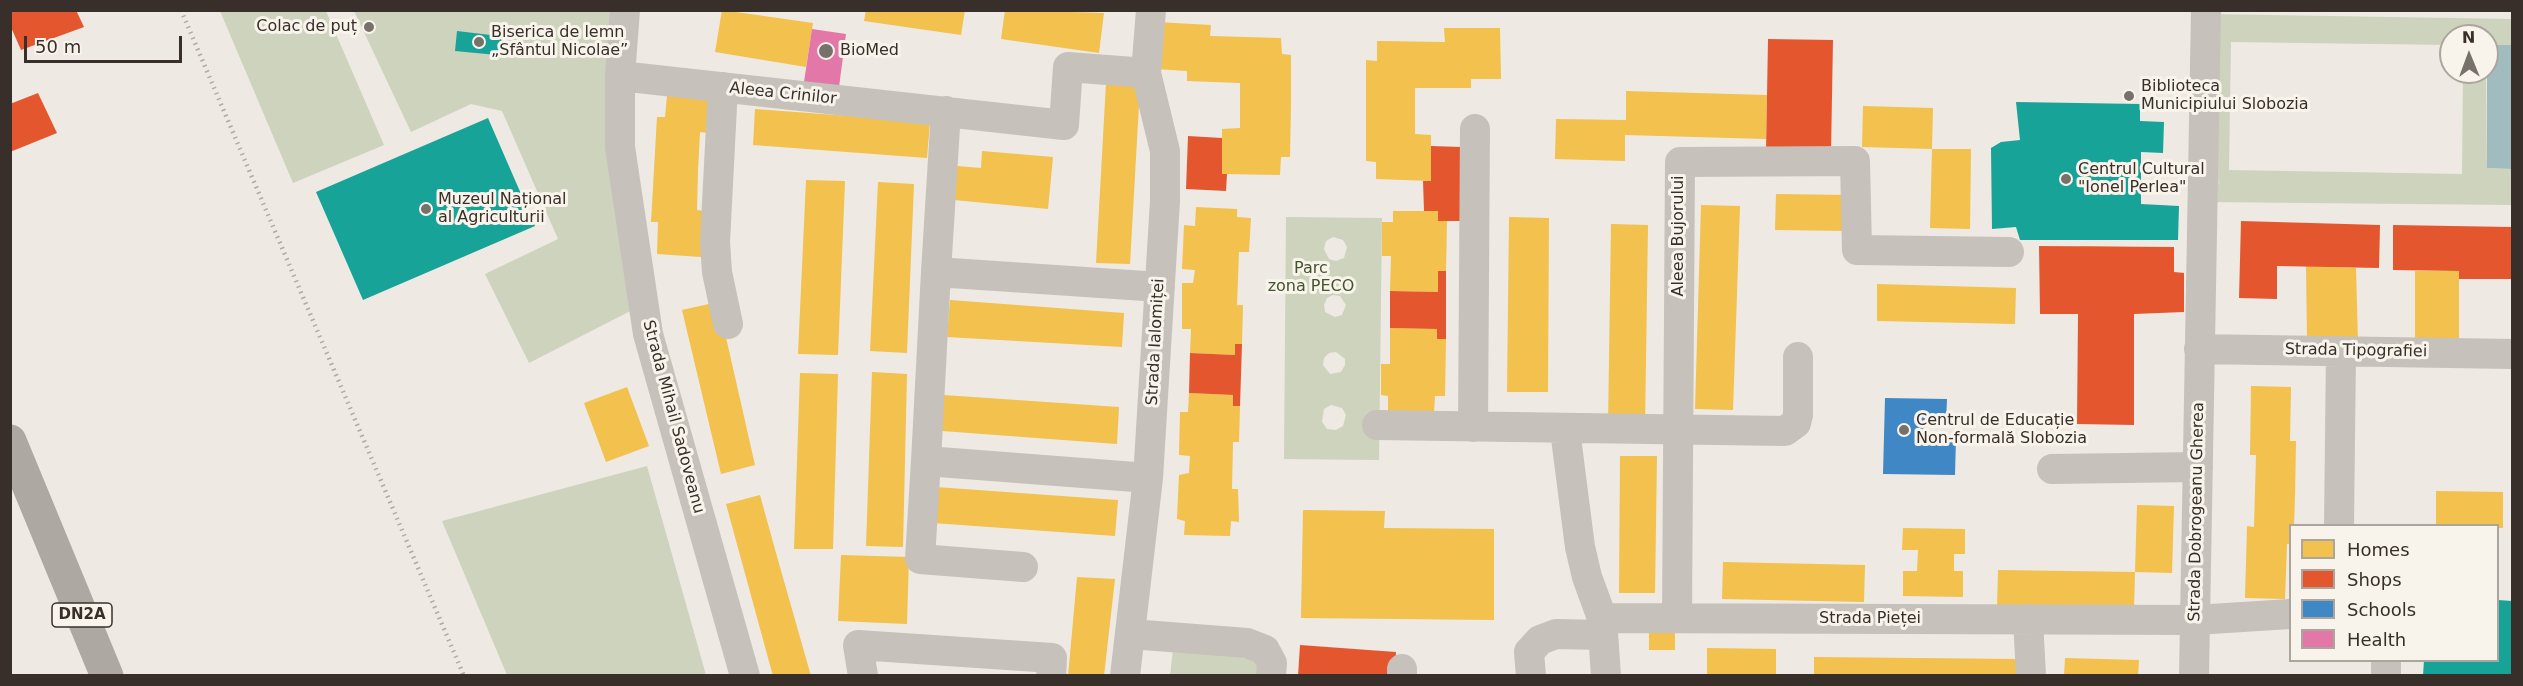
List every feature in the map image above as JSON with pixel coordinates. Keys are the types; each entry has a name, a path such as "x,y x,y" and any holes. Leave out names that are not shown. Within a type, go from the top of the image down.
{"highway":[{"name":"DN2A","path":"10,441 107,675"}],"street":[{"name":"Strada Mihail Sadoveanu","path":"625,10 620,76 620,147 648,334 745,675"},
{"name":"Strada Ialomiței","path":"1125,675 1148,478 1165,201 1165,151 1146,73 1151,10"},
{"name":"Strada Dobrogeanu Gherea","path":"2194,675 2206,10"},
{"name":"Aleea Crinilor","path":"620,76 1064,125 1068,67 1146,73"},
{"path":"723,87 715,242 717,272 728,324"},
{"path":"946,111 920,559 1023,567"},
{"path":"1473,427 1476,129"},
{"name":"Aleea Bujorului","path":"1677,618 1680,162 1855,161 1857,250 2009,252"},
{"path":"936,272 1160,287"},
{"name":"Strada Tipografiei","path":"2199,349 2512,354"},
{"path":"2339,524 2341,351"},
{"path":"1377,425 1565,430 1785,431 1796,423 1798,415 1798,357"},
{"path":"1565,430 1580,548 1603,627 1606,675"},
{"path":"926,461 1148,478"},
{"path":"2052,469 2198,467"},
{"name":"Strada Pieței","path":"1531,675 1529,652 1540,640 1556,634 1677,618 2195,620 2289,614"},
{"path":"2028,619 2031,675"},
{"path":"1131,634 1247,644 1265,650 1272,663 1271,675"},
{"path":"863,675 858,645 1052,658 1051,675"}],"green space":[{"path":"220,11 326,11 384,145 293,183"},
{"path":"354,11 625,11 644,304 529,363 485,274 558,239 502,111 471,104 411,132"},
{"path":"2206,14 2512,19 2512,45 2499,45 2499,24 2439,24 2439,45 2231,42 2229,170 2462,174 2463,84 2486,84 2487,168 2512,169 2512,205 2206,202 2221,179 2202,202"},
{"name":"Parc zona PECO","path":"1286,217 1382,218 1379,460 1284,459","holes":["1333,237 1343,240 1347,247 1344,258 1336,261 1329,259 1324,249 1326,241","1333,295 1340,296 1346,305 1342,315 1335,317 1325,312 1324,305 1327,298","1336,352 1345,359 1341,372 1330,374 1323,365 1324,358 1329,353","1331,405 1342,408 1346,415 1343,426 1336,430 1327,429 1322,422 1324,409"]},
{"path":"647,466 706,675 507,675 442,521"},
{"path":"1173,650 1261,659 1259,675 1170,676"}],"water":[{"path":"2499,45 2512,45 2512,169 2487,168 2487,84 2499,84"}],"building: Homes":[{"path":"722,10 813,23 806,67 715,52"},
{"path":"866,10 965,10 961,35 864,21"},
{"path":"1005,10 1104,13 1099,53 1001,39"},
{"path":"1157,22 1211,25 1210,36 1281,38 1282,54 1291,55 1291,105 1290,157 1281,157 1280,175 1222,174 1222,129 1240,128 1240,83 1187,81 1187,71 1155,69"},
{"path":"1444,28 1500,28 1501,79 1471,79 1471,88 1415,88 1415,134 1431,135 1431,181 1376,179 1376,162 1366,161 1366,60 1377,61 1377,41 1445,42"},
{"path":"1106,83 1140,87 1130,264 1096,263"},
{"path":"1626,91 1767,95 1766,139 1625,135 1625,161 1555,159 1556,119 1626,120"},
{"path":"667,96 710,99 708,133 700,132 697,210 704,211 701,257 657,254 658,222 651,222 657,117 665,117"},
{"path":"1863,106 1933,108 1932,149 1862,147"},
{"path":"755,109 930,122 927,158 753,145"},
{"path":"1932,149 1971,149 1970,229 1930,228"},
{"path":"982,151 1053,157 1048,209 954,200 957,166 981,168"},
{"path":"806,180 845,181 838,355 798,354"},
{"path":"878,182 914,184 907,353 870,351"},
{"path":"1776,194 1850,195 1850,231 1775,230"},
{"path":"1701,205 1740,206 1733,410 1695,409"},
{"path":"1196,207 1237,209 1237,217 1251,218 1249,252 1239,252 1237,305 1243,305 1242,344 1235,344 1235,355 1190,353 1191,329 1182,329 1182,283 1193,283 1195,270 1182,269 1184,225 1195,226"},
{"path":"1393,211 1438,211 1438,221 1447,221 1446,271 1438,271 1438,292 1390,291 1391,256 1382,256 1382,222 1393,222"},
{"path":"1509,217 1549,218 1548,392 1507,392"},
{"path":"1611,224 1648,225 1645,428 1608,427"},
{"path":"2080,246 2129,247 2131,293 2080,293"},
{"path":"2306,266 2356,268 2358,343 2307,342"},
{"path":"2415,271 2459,271 2459,341 2415,341"},
{"path":"1877,284 2016,288 2015,324 1877,321"},
{"path":"950,300 1124,313 1122,347 947,337"},
{"path":"718,302 755,465 721,474 682,310"},
{"path":"1390,328 1437,329 1437,339 1446,339 1445,396 1435,396 1434,413 1388,412 1388,396 1381,395 1381,364 1390,364"},
{"path":"872,372 907,374 903,547 866,546"},
{"path":"800,373 838,374 833,549 794,549"},
{"path":"2251,386 2291,387 2290,441 2296,441 2295,496 2294,524 2289,524 2289,544 2287,544 2285,599 2245,598 2247,526 2254,527 2256,455 2250,455"},
{"path":"627,387 649,446 606,462 584,403"},
{"path":"1189,393 1233,395 1233,406 1240,406 1239,442 1233,442 1232,489 1238,489 1239,522 1231,521 1230,536 1184,535 1185,521 1177,519 1179,475 1189,473 1190,456 1179,455 1180,412 1188,412"},
{"path":"944,395 1119,407 1117,444 942,431"},
{"path":"1620,456 1657,456 1655,593 1619,593"},
{"path":"936,487 1118,500 1115,536 933,523"},
{"path":"2436,491 2503,492 2503,528 2499,528 2499,524 2436,524"},
{"path":"760,495 811,676 773,676 726,504"},
{"path":"2137,505 2174,506 2172,573 2135,572"},
{"path":"1303,510 1385,511 1384,528 1494,529 1494,620 1301,618"},
{"path":"1903,528 1965,529 1965,554 1954,554 1954,571 1963,571 1963,597 1903,596 1903,571 1917,571 1918,550 1902,550"},
{"path":"841,555 909,557 907,624 838,621"},
{"path":"1723,562 1865,565 1864,602 1722,599"},
{"path":"1998,570 2135,572 2134,609 1997,608"},
{"path":"1077,577 1115,579 1104,676 1068,676"},
{"path":"1649,630 1675,630 1675,650 1649,650"},
{"path":"1707,648 1776,649 1776,676 1707,676"},
{"path":"1814,657 2017,659 2017,676 1814,676"},
{"path":"2065,658 2139,660 2138,676 2064,676"}],"building: Shops":[{"path":"15,10 76,10 84,27 21,50 10,25 10,12"},
{"path":"1768,39 1833,40 1831,152 1766,151"},
{"path":"38,93 57,133 10,152 10,104"},
{"path":"1188,136 1222,138 1222,174 1227,174 1226,191 1186,189"},
{"path":"1431,146 1462,147 1461,221 1438,221 1438,211 1424,211 1423,181 1431,181"},
{"path":"2241,221 2380,225 2379,268 2277,266 2277,299 2239,298"},
{"path":"2393,225 2512,227 2512,279 2459,279 2459,271 2393,270"},
{"path":"2039,246 2174,247 2174,272 2184,273 2184,312 2134,314 2134,425 2077,424 2078,314 2040,314"},
{"path":"1438,271 1446,271 1446,339 1437,339 1437,329 1390,328 1390,291 1438,292"},
{"path":"1235,344 1242,344 1240,406 1233,406 1233,395 1189,393 1190,353 1235,355"},
{"path":"1300,645 1396,652 1395,676 1298,676"}],"building: Schools":[{"name":"Centrul de Educație Non-formală Slobozia","path":"1885,398 1947,399 1946,423 1925,422 1924,438 1956,438 1955,475 1883,474"}],"building: Health":[{"name":"BioMed","path":"812,29 846,34 839,87 804,82"}],"building: Public":[{"name":"Biserica de lemn „Sfântul Nicolae”","path":"457,31 499,36 505,46 497,55 455,51"},
{"name":"Centrul Cultural \"Ionel Perlea\"","path":"2016,102 2140,104 2140,121 2164,122 2163,153 2141,152 2141,204 2179,206 2178,240 2020,240 2016,227 1992,229 1991,148 2001,142 2020,140"},
{"name":"Muzeul Național al Agriculturii","path":"488,118 535,226 363,300 316,192"},
{"path":"2499,600 2512,601 2512,676 2423,676 2424,662 2499,662"}],"railway":[{"path":"181,10 464,676"}],"place":[{"name":"Colac de puț","path":"369,27"},
{"name":"Biserica de lemn „Sfântul Nicolae”","path":"479,42"},
{"name":"BioMed","path":"826,51"},
{"name":"Biblioteca Municipiului Slobozia","path":"2129,96"},
{"name":"Centrul Cultural \"Ionel Perlea\"","path":"2066,179"},
{"name":"Muzeul Național al Agriculturii","path":"426,209"},
{"name":"Centrul de Educație Non-formală Slobozia","path":"1904,430"}]}
